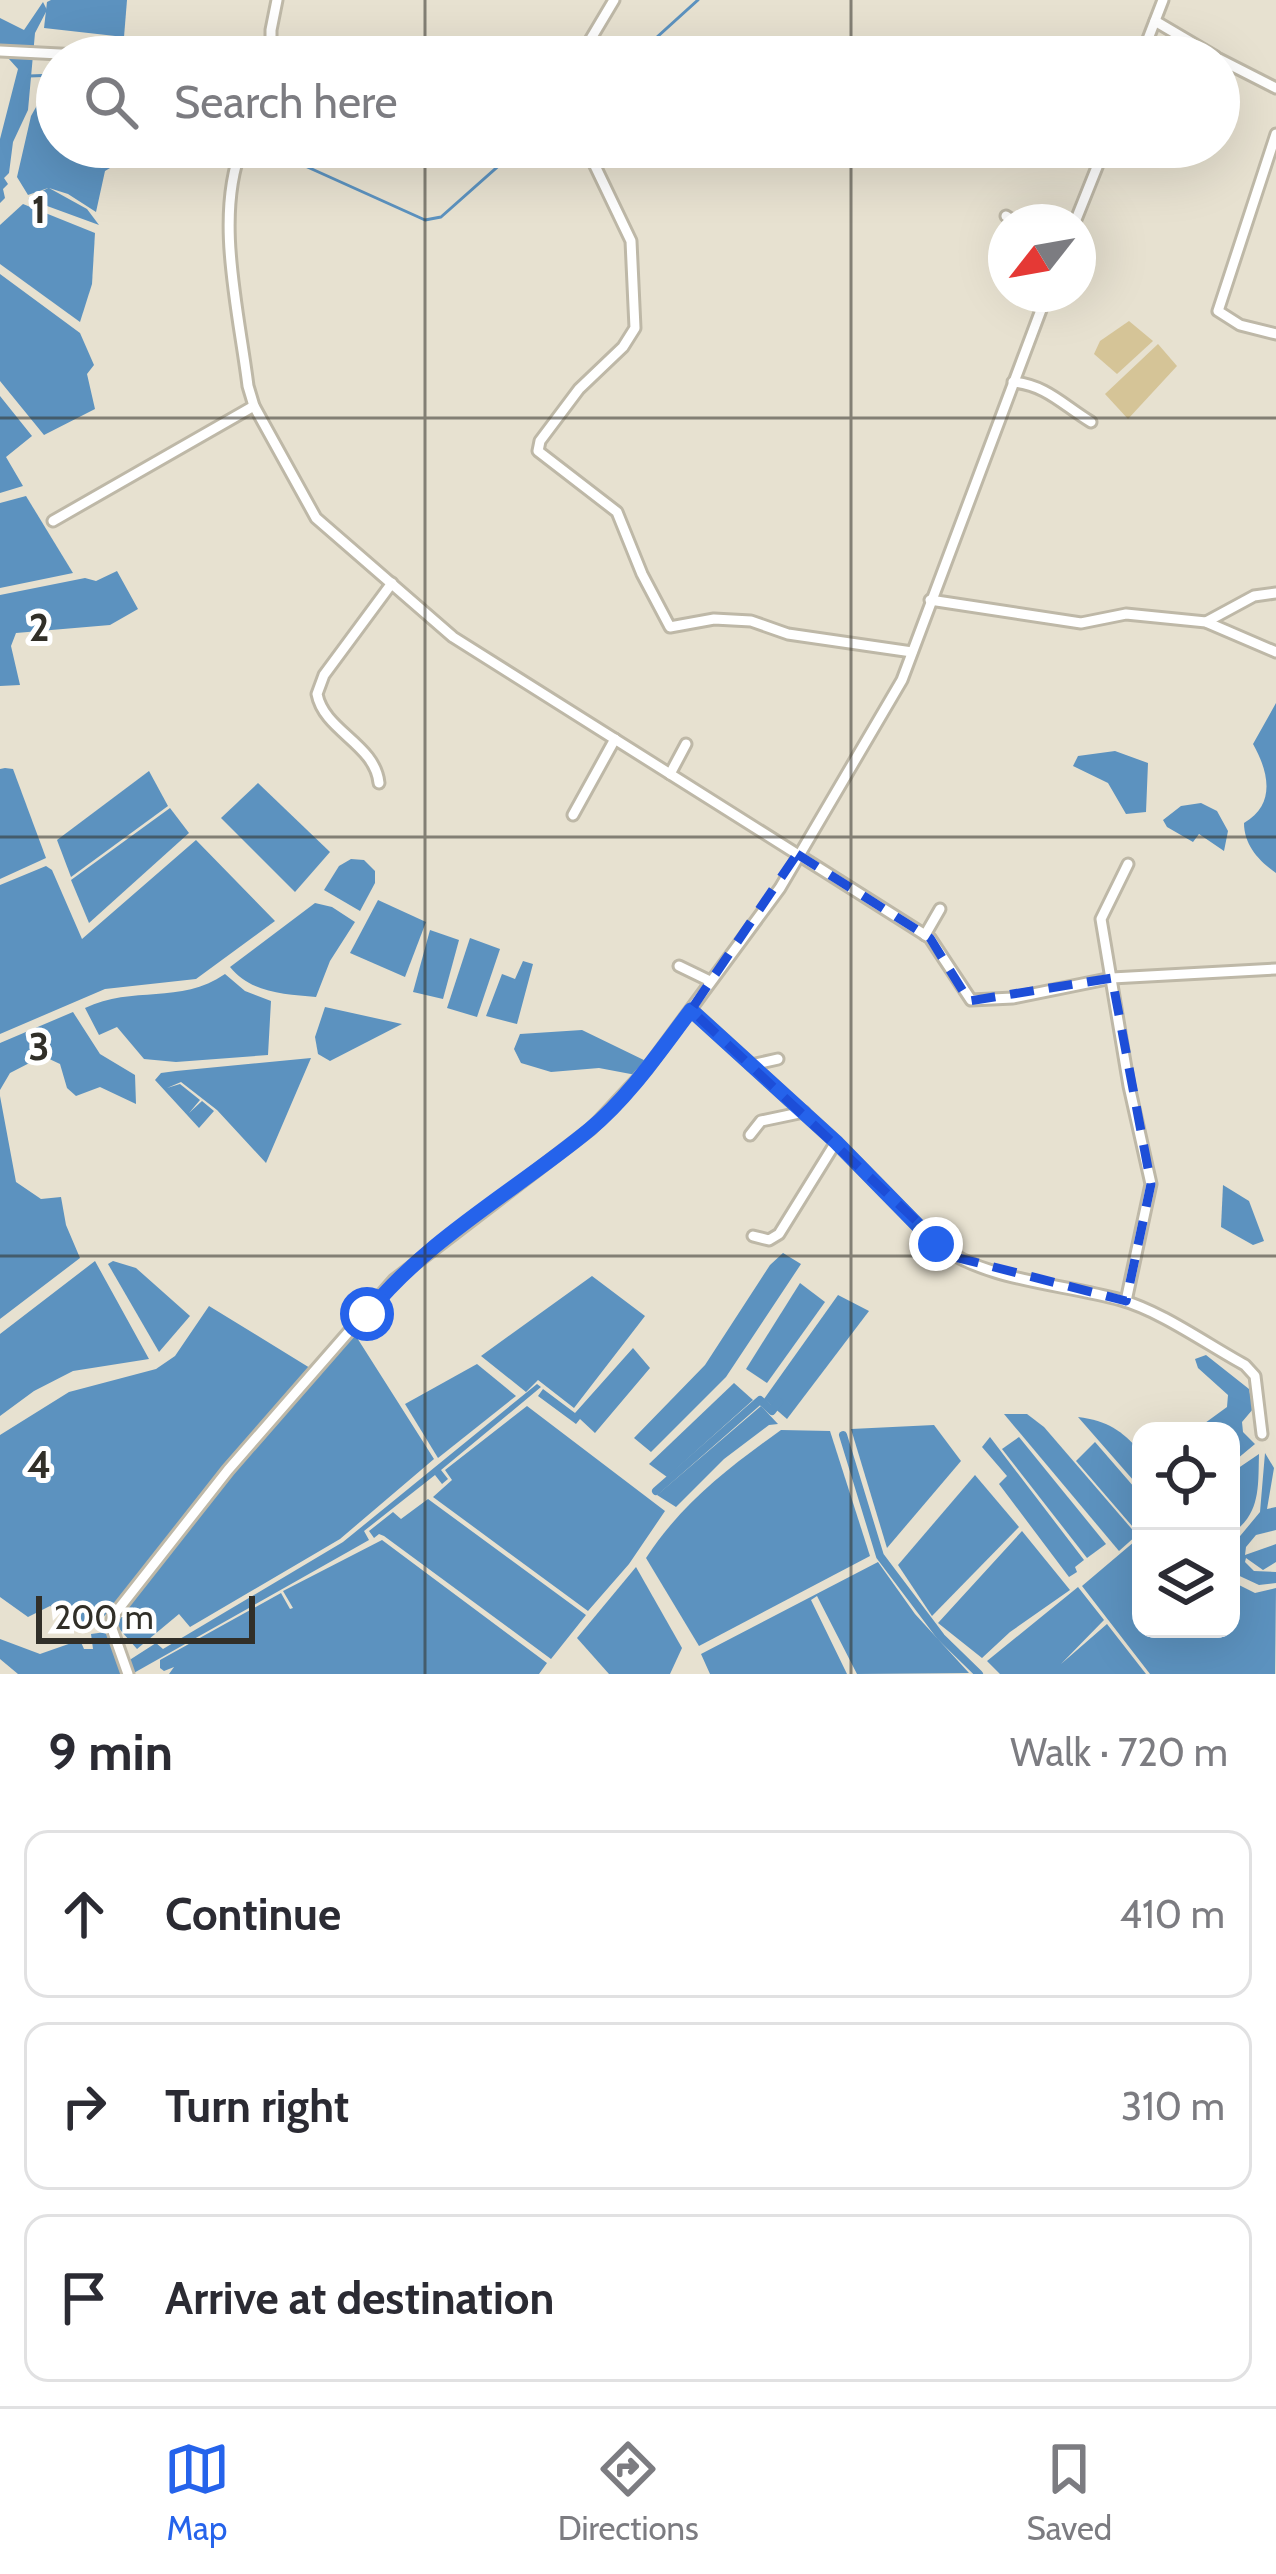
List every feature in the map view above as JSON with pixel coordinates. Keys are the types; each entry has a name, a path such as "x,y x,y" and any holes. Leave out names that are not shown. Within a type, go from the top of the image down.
{"street":[{"path":"271,36 277,0"},
{"path":"593,36 614,0"},
{"path":"1149,36 1163,0"},
{"path":"1155,21 1181,36"},
{"path":"6,51 36,52"},
{"path":"1240,69 1276,88"},
{"path":"1276,134 1218,311 1240,325 1276,334"},
{"path":"236,168 228,194 229,224 254,406 316,518 453,637 925,934 970,1000 1013,998 1112,978 1276,969"},
{"path":"596,168 631,241 635,328 578,389 539,441 538,451 617,512 667,625 714,619 751,621 788,634 912,652"},
{"path":"1083,204 1097,168"},
{"path":"128,1674 111,1626 113,1616 228,1470 394,1280 592,1128 661,1052 780,888 902,680 1040,312"},
{"path":"1012,382 1036,384 1053,401 1065,403 1091,422"},
{"path":"53,521 254,406"},
{"path":"379,783 373,762 318,704 317,694 324,675 392,583"},
{"path":"1206,622 1245,600 1276,593"},
{"path":"930,600 1082,623 1126,614 1206,622 1276,652"},
{"path":"573,815 615,739"},
{"path":"670,774 686,744"},
{"path":"1126,1301 1151,1184 1101,917 1128,864"},
{"path":"925,934 940,909"},
{"path":"679,966 710,981"},
{"path":"691,1010 955,1257 1021,1279 1126,1301 1245,1365 1256,1376 1262,1434"},
{"path":"751,1065 778,1059"},
{"path":"750,1135 761,1121 804,1112"},
{"path":"754,1236 769,1240 779,1234 836,1142"}],"highlighted area":[{"path":"797,854 930,938 969,1001 1112,978 1151,1184 1126,1301 955,1257 691,1010"}],"shaded area":[{"path":"1129,321 1153,341 1117,374 1094,354 1100,341"},
{"path":"1158,344 1177,366 1128,419 1105,394"}],"water":[{"path":"127,0 124,36 44,28 47,2"},
{"path":"43,2 47,10 35,33 28,110 13,142 9,173 4,178 8,184 0,203 0,139 18,69 0,49 0,18 24,30"},
{"path":"36,107 36,168 110,168 105,171 96,212 49,188 87,209 99,225 28,199 48,188 28,195 17,177"},
{"path":"23,204 95,233 92,284 80,322 0,264 0,225"},
{"path":"0,274 80,333 94,365 87,374 95,409 44,435 0,381"},
{"path":"0,396 32,436 6,457 23,486 0,493"},
{"path":"26,496 73,573 0,588 0,503"},
{"path":"117,571 138,609 110,625 16,633 11,646 20,685 0,686 0,595 85,578 96,581"},
{"path":"1276,703 1276,873 1254,852 1244,823 1265,797 1266,777 1253,744"},
{"path":"1115,751 1148,763 1146,812 1126,814 1108,783 1073,766 1078,756"},
{"path":"0,769 13,769 46,858 0,879"},
{"path":"149,771 168,806 71,877 57,840"},
{"path":"258,783 330,852 295,892 221,818"},
{"path":"1201,803 1217,811 1228,831 1224,851 1199,834 1193,842 1163,820 1181,806"},
{"path":"170,808 189,833 89,923 71,880"},
{"path":"196,840 275,921 196,979 105,989 0,1034 0,885 46,866 52,870 82,939"},
{"path":"351,859 364,860 375,871 375,883 360,911 324,890 339,866"},
{"path":"378,900 426,922 405,977 350,953"},
{"path":"315,903 332,907 355,922 330,961 316,997 258,987 230,967"},
{"path":"430,930 459,940 443,999 413,992"},
{"path":"470,938 500,949 477,1017 447,1008"},
{"path":"523,961 533,964 517,1024 486,1016 502,974 515,979"},
{"path":"225,974 245,991 271,1001 268,1055 176,1062 144,1059 117,1027 99,1035 85,1008 121,997 191,989"},
{"path":"325,1007 402,1024 330,1061 318,1054 315,1037"},
{"path":"73,1012 100,1054 135,1075 136,1104 100,1087 76,1096 67,1088 60,1064 43,1056 10,1073 0,1090 0,1043"},
{"path":"582,1030 650,1063 636,1075 599,1068 551,1072 521,1063 514,1049 520,1034"},
{"path":"311,1058 266,1163 217,1110 181,1082 167,1088 180,1084 200,1100 189,1113 202,1101 214,1111 199,1128 155,1080 161,1073"},
{"path":"0,1096 16,1182 41,1199 61,1197 80,1258 0,1319"},
{"path":"1223,1185 1249,1201 1264,1241 1253,1245 1221,1227"},
{"path":"783,1253 801,1264 726,1377 651,1452 634,1438 705,1365 770,1265"},
{"path":"95,1261 149,1359 73,1371 0,1416 0,1334"},
{"path":"113,1261 136,1268 190,1316 159,1352 108,1264"},
{"path":"592,1276 645,1316 574,1408 538,1380 526,1392 481,1356"},
{"path":"800,1283 825,1302 767,1383 746,1369"},
{"path":"838,1295 869,1311 787,1419 764,1399"},
{"path":"209,1306 310,1368 110,1611 82,1628 50,1606 28,1617 0,1597 0,1435 69,1392 156,1369 175,1356"},
{"path":"354,1333 434,1459 340,1539 190,1627 179,1614 137,1649 115,1624 116,1617 230,1472"},
{"path":"633,1348 650,1368 595,1433 538,1396 543,1389 575,1413"},
{"path":"1206,1355 1249,1389 1253,1409 1242,1422 1243,1432 1255,1444 1240,1456 1240,1422 1206,1422 1227,1407 1228,1395 1198,1368 1195,1359"},
{"path":"477,1364 516,1396 438,1458 405,1404"},
{"path":"734,1383 753,1400 667,1477 649,1464"},
{"path":"537,1384 541,1387 441,1470 448,1479 442,1484 435,1475 364,1531 369,1540 132,1674 128,1661 156,1643 163,1649 343,1542"},
{"path":"527,1406 665,1511 629,1564 588,1611 433,1497 452,1480 445,1470"},
{"path":"761,1406 778,1424 769,1425 724,1459 676,1507 657,1495"},
{"path":"1004,1414 1027,1414 1044,1427 1132,1529 1132,1539 1119,1551"},
{"path":"1078,1417 1113,1428 1132,1443 1132,1479"},
{"path":"934,1425 961,1461 887,1548 851,1429"},
{"path":"781,1430 830,1431 870,1556 699,1646 646,1558 707,1488"},
{"path":"990,1437 1084,1560 1069,1577 999,1484 1007,1476 982,1447"},
{"path":"1019,1437 1106,1544 1087,1558 1002,1449"},
{"path":"1095,1442 1132,1485 1132,1526 1076,1461"},
{"path":"1265,1453 1274,1468 1267,1509 1276,1507 1276,1530 1256,1535 1245,1555 1276,1544 1276,1562 1263,1570 1246,1558 1245,1562 1254,1571 1276,1572 1276,1583 1259,1585 1240,1576 1240,1536 1260,1512"},
{"path":"1259,1454 1253,1509 1240,1527 1240,1467"},
{"path":"975,1475 1019,1527 932,1616 898,1565"},
{"path":"428,1499 586,1615 551,1659 384,1536 374,1538 369,1531 393,1512 401,1519"},
{"path":"1022,1531 1070,1590 982,1658 938,1623"},
{"path":"382,1540 547,1663 539,1674 169,1674 174,1667 160,1668 160,1660 281,1593 293,1608 283,1591"},
{"path":"1132,1544 1132,1638 1240,1638 1240,1586 1255,1593 1276,1588 1275,1674 1150,1674 1082,1586"},
{"path":"878,1562 915,1614 969,1673 857,1674 817,1596 811,1600 847,1674 710,1674 701,1654"},
{"path":"636,1567 682,1648 670,1674 609,1674 577,1638"},
{"path":"1078,1587 1104,1620 1061,1664 1107,1624 1146,1674 1000,1674 987,1661"},
{"path":"106,1632 121,1674 18,1674 0,1659 0,1639 40,1654 80,1640 84,1649 93,1649 91,1634"}],"waterway":[{"path":"658,36 698,0"},
{"path":"29,76 36,76"},
{"path":"310,168 425,220 441,217 496,168"},
{"path":"656,1491 760,1400 772,1411 779,1402"},
{"path":"843,1435 880,1556 941,1637 979,1674"}],"route":[{"path":"367,1314 394,1280 592,1128 661,1052 691,1010 836,1142 936,1244"}]}
